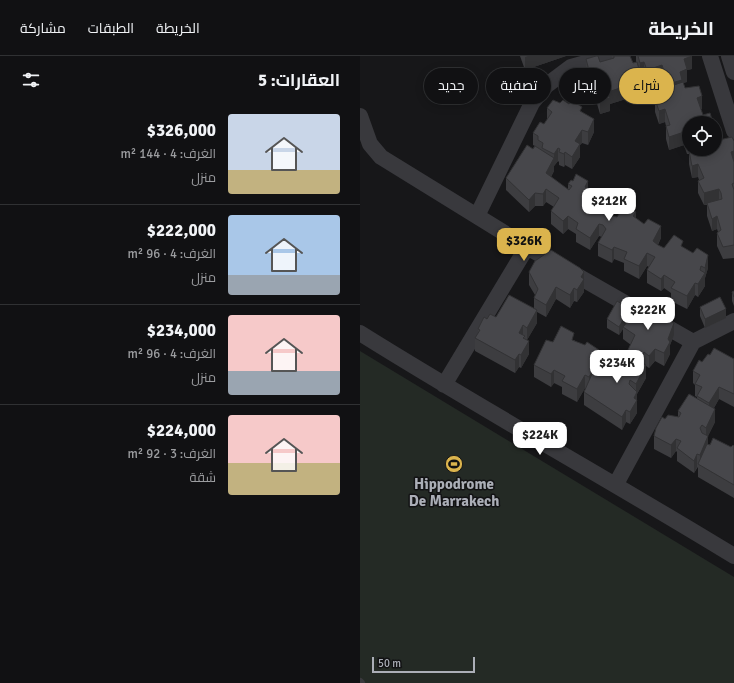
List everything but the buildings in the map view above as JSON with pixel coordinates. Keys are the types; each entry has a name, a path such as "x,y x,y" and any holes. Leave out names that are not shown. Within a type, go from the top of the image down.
{"street":[{"path":"477,216 532,103 539,93 571,67 610,56"},
{"path":"710,56 727,85 733,124"},
{"path":"730,56 734,72"},
{"path":"360,116 370,144 381,157 527,247 694,342"},
{"path":"444,385 527,247"},
{"path":"616,484 694,342 734,321"},
{"path":"360,333 444,385 616,484 734,556"}],"shaded area":[{"name":"Hippodrome De Marrakech","path":"360,351 734,577 734,683 360,683"}],"place":[{"name":"Hippodrome De Marrakech","path":"454,464"}]}
